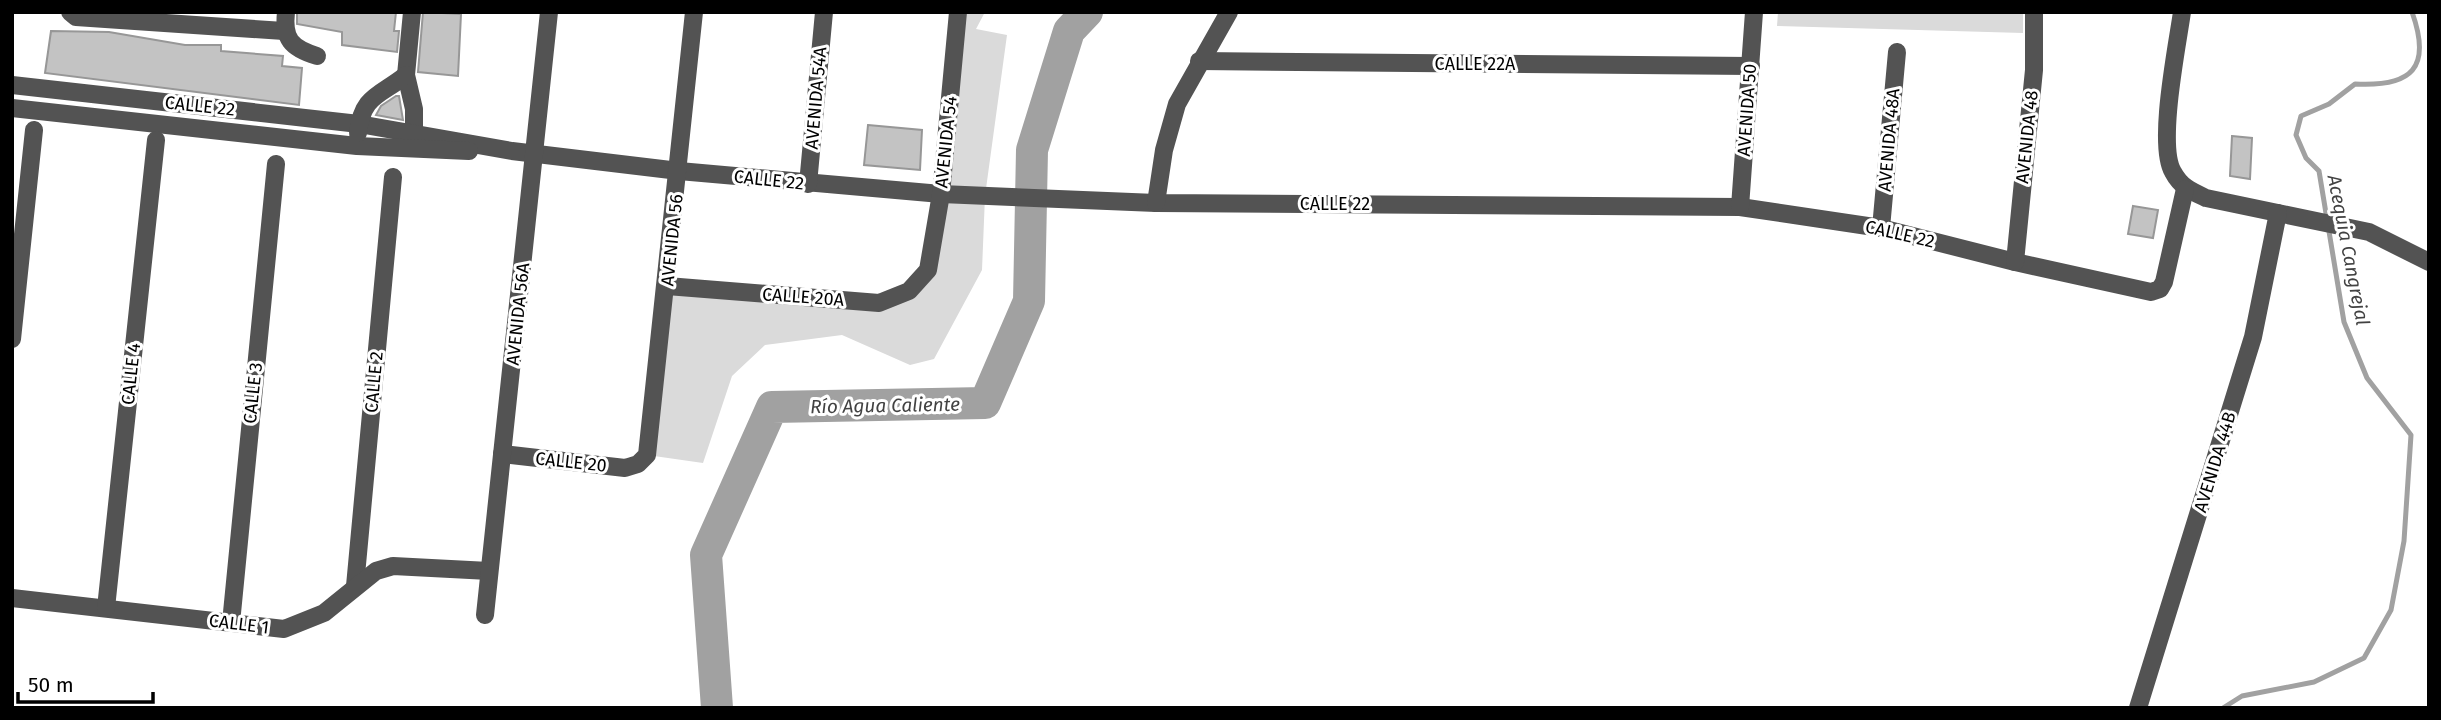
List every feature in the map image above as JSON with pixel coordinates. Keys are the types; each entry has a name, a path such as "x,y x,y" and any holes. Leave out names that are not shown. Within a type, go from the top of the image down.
{"street":[{"path":"70,12 76,17 284,31"},
{"path":"286,12 284,31 296,47 317,57"},
{"path":"412,12 406,75 413,101 414,150"},
{"name":"AVENIDA 56A","path":"485,615 549,12"},
{"name":"AVENIDA 56","path":"638,464 647,455 680,171 694,12"},
{"name":"AVENIDA 54A","path":"808,184 824,12"},
{"name":"AVENIDA 54","path":"928,270 941,194 958,12"},
{"path":"1156,203 1170,127 1199,61 1228,12"},
{"name":"AVENIDA 50","path":"1740,207 1754,12"},
{"name":"AVENIDA 48","path":"2015,262 2034,70 2035,12"},
{"path":"2182,12 2165,145 2171,170 2185,189 2206,198 2369,232 2429,262"},
{"name":"AVENIDA 48A","path":"1881,228 1897,52"},
{"name":"CALLE 22A","path":"1199,61 1751,66"},
{"path":"357,146 360,114 373,96 406,75"},
{"name":"CALLE 22","path":"12,85 359,124 535,154 808,184 941,194 1156,203 1740,207 1881,228 2015,262 2151,292 2160,289 2164,282 2185,189"},
{"name":"CALLE 22","path":"12,108 357,146 414,150 512,151"},
{"path":"12,339 34,130"},
{"name":"CALLE 4","path":"106,608 156,140"},
{"name":"CALLE 3","path":"231,623 276,164"},
{"name":"CALLE 2","path":"355,586 393,177"},
{"name":"AVENIDA 44B","path":"2138,708 2253,337 2278,213"},
{"name":"CALLE 20A","path":"667,286 879,303 909,290 928,270"},
{"name":"CALLE 20","path":"502,454 625,468 638,464"},
{"name":"CALLE 1","path":"12,598 284,629 324,613 376,571 393,566 489,571"}],"shaded area":[{"path":"958,12 985,12 976,29 1007,35 985,196 982,270 934,359 910,365 842,335 765,345 732,376 703,463 647,455 667,286 879,303 920,281"},
{"path":"1778,12 2023,12 2023,33 1777,26"}],"building":[{"path":"297,12 396,12 394,31 399,31 397,52 342,45 342,32 297,24"},
{"path":"423,12 461,14 458,76 418,72"},
{"path":"51,31 109,32 185,45 221,45 221,51 283,56 282,66 302,68 299,105 45,73"},
{"path":"399,96 403,120 376,115 381,106"},
{"path":"868,125 922,130 920,170 864,165"},
{"path":"2232,136 2252,138 2250,179 2230,176"},
{"path":"2133,206 2158,210 2153,238 2128,234"}],"waterway":[{"name":"Río Agua Caliente","path":"717,708 706,555 772,407 985,403 1029,301 1032,150 1069,31 1087,12"},
{"name":"Acequia Cangrejal","path":"2223,708 2242,696 2314,682 2364,658 2391,610 2404,541 2411,435 2367,378 2344,322 2319,171 2306,158 2296,135 2301,116 2329,104 2355,84 2391,82 2412,70 2418,60 2420,47 2412,12"}]}
